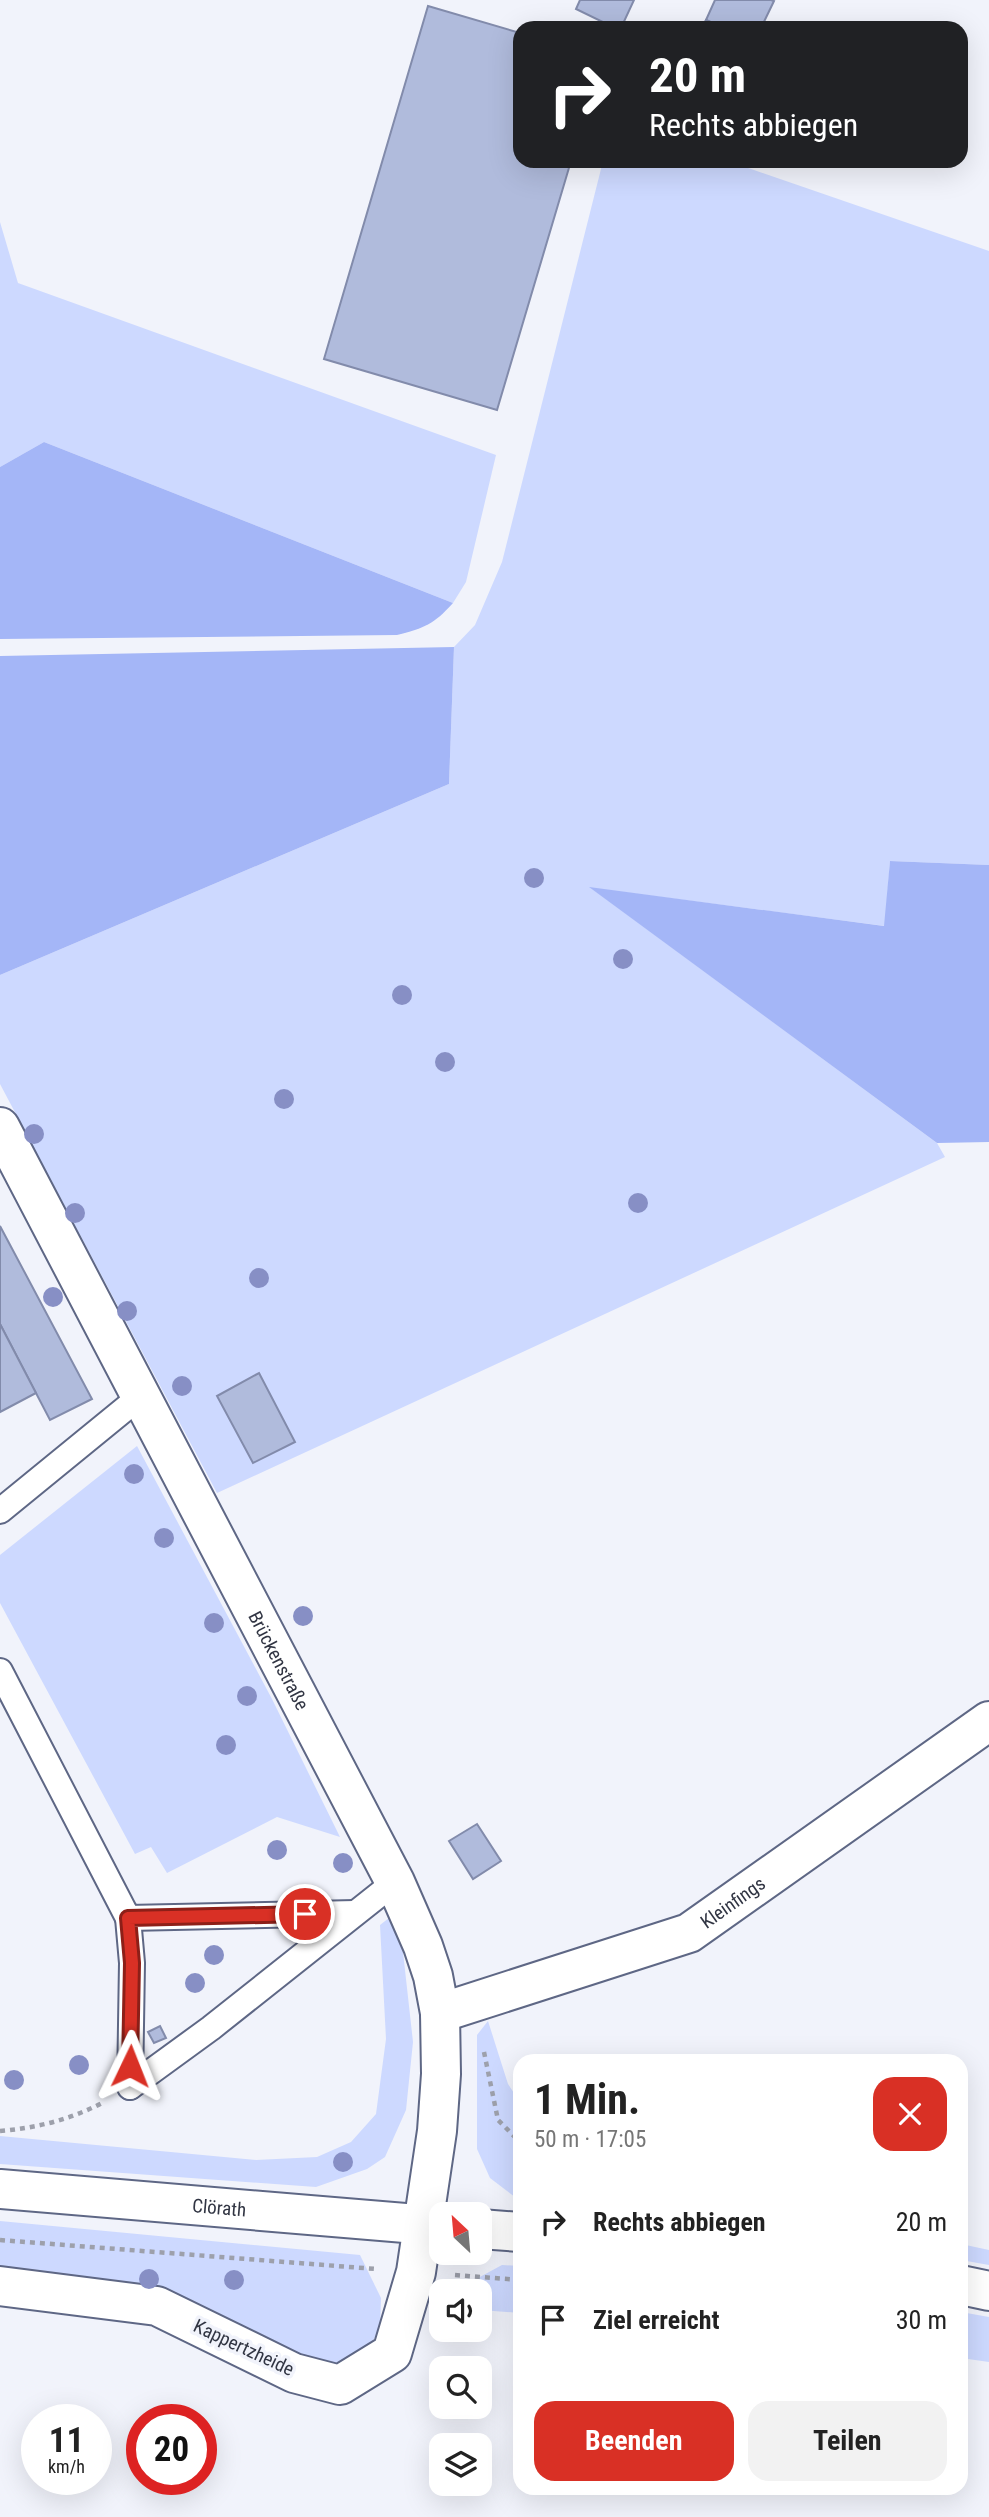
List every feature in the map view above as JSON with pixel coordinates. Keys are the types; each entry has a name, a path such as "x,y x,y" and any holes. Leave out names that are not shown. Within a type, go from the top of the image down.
{"street":[{"name":"Brückenstraße","path":"0,1128 395,1882 429,1962 457,2007 440,2102 433,2202"},
{"name":"Kleinfings","path":"457,2007 689,1933 989,1721"},
{"name":"Clörath","path":"0,2189 429,2225"},
{"path":"492,2230 513,2231"},
{"name":"Kappertzheide","path":"0,2286 157,2306 294,2373 340,2385 392,2353 429,2234"},
{"path":"968,2286 989,2291"}],"lane":[{"path":"0,1511 142,1395"},
{"path":"0,1671 128,1918 132,1963 130,2087"},
{"path":"130,2087 211,2028 395,1882"},
{"path":"128,1918 355,1913"}],"path":[{"path":"457,2007 498,2120 513,2135"},
{"path":"0,2131 47,2125 66,2119 130,2087"},
{"path":"0,2240 513,2279"}],"shaded area":[{"path":"601,168 748,168 989,251 989,865 890,861 885,926 591,888 937,1143 945,1157 217,1493 0,1084 0,975 449,784 454,647 475,625 502,562"},
{"path":"0,222 18,283 496,455 466,582 453,603 44,442 0,467"},
{"path":"44,442 453,603 428,624 397,635 0,639 0,467"},
{"path":"454,647 449,784 0,975 0,656"},
{"path":"890,861 989,865 989,1142 937,1143 589,887 884,926"},
{"path":"137,1446 272,1699 340,1837 277,1817 167,1873 151,1847 135,1854 0,1603 0,1555"},
{"path":"389,1918 403,1952 413,2042 406,2110 385,2157 367,2169 316,2187 0,2164 0,2136 256,2160 317,2157 351,2142 376,2114 386,2039 380,1925"},
{"path":"488,2021 508,2084 513,2092 513,2196 490,2178 477,2149 477,2035"},
{"path":"0,2221 360,2255 381,2298 380,2330 362,2356 328,2365 0,2274"},
{"path":"968,2246 989,2250 989,2265 968,2261"},
{"path":"502,2265 513,2266 513,2312 492,2311 492,2279 476,2279"},
{"path":"968,2313 989,2317 989,2362 968,2359"}],"building":[{"path":"580,0 634,0 624,21 601,21 576,9"},
{"path":"715,0 774,1 764,21 706,20"},
{"path":"428,6 513,31 513,168 569,168 497,410 324,359"},
{"path":"0,1226 92,1399 50,1420 0,1324"},
{"path":"0,1324 36,1393 0,1412"},
{"path":"259,1373 295,1442 253,1463 217,1396"},
{"path":"477,1824 501,1861 473,1879 449,1841"},
{"path":"160,2026 166,2038 154,2043 148,2032"}],"route":[{"path":"130,2066 132,1963 128,1918 305,1914"}]}
